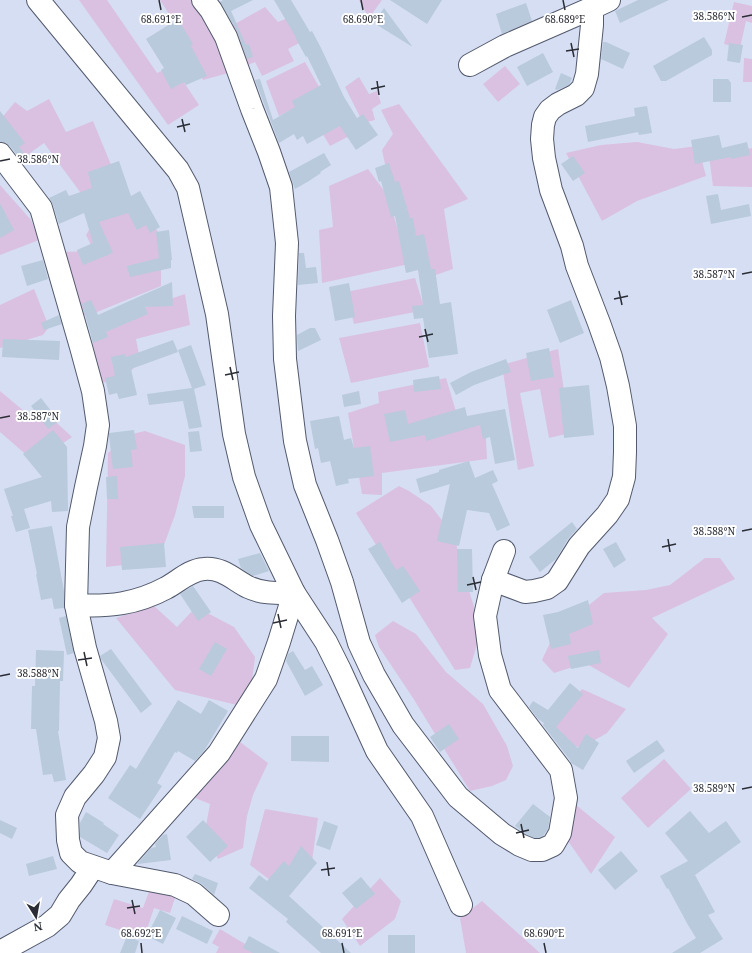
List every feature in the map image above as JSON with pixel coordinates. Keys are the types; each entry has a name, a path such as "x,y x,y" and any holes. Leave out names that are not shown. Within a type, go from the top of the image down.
{"lane":[{"path":"38,0 178,170 188,188 217,314 234,434 244,477 261,525 294,593 326,642 377,751 422,816 461,905"},
{"path":"203,0 211,10 226,37 281,187 287,243 284,316 285,359 295,441 305,485 342,582 359,643 374,675 403,725 458,798 502,834 520,845 532,850 542,850 553,845 560,833 566,798 561,770 500,690 490,655 485,616 492,580 504,551"},
{"path":"492,580 525,592 547,588 557,581 580,546 607,515 618,499 624,477 625,426 611,357 600,324 577,266 572,246 551,190 544,158 542,139 545,116 558,104 576,95 583,88 587,74 592,25 601,4"},
{"path":"470,65 505,46 601,4"},
{"path":"0,154 41,208 81,347 92,391 98,425 78,527 76,605 85,648 106,721 109,738 105,757 94,774 75,797 68,814 68,840 71,853 80,862 102,870 175,885 194,894 218,915"},
{"path":"76,605 97,606 120,604 139,600 166,588 183,577 204,569 226,574 249,588 266,593 294,593"},
{"path":"0,952 47,926 60,914 81,885 102,870 219,753 266,678 280,642 294,593"}],"shaded area":[{"path":"79,0 107,0 157,73 173,66 199,105 168,125"},
{"path":"160,0 194,0 200,7 232,72 203,80 178,28"},
{"path":"359,0 382,0 369,18"},
{"path":"734,2 752,6 752,23 746,21 740,48 724,44"},
{"path":"265,7 278,22 290,17 301,42 288,49 294,61 262,76 255,62 248,65 233,25"},
{"path":"744,58 752,59 752,82 743,82"},
{"path":"305,62 323,94 279,116 266,81"},
{"path":"505,66 520,84 498,102 483,84"},
{"path":"359,77 369,94 377,91 381,103 372,109 375,120 363,123 345,87"},
{"path":"49,99 66,132 93,121 116,177 83,196 44,143 26,156 0,123 0,120 15,102 27,111"},
{"path":"399,104 468,199 444,209 453,269 424,279 386,169 382,150 393,134 381,110"},
{"path":"322,110 353,134 330,146 313,118"},
{"path":"637,142 674,149 698,146 706,176 637,201 602,221 566,153 601,145"},
{"path":"752,148 752,187 713,186 709,156"},
{"path":"368,169 388,196 409,264 322,283 319,230 333,227 329,186"},
{"path":"0,185 31,220 39,240 0,255"},
{"path":"142,210 161,236 161,286 87,316 78,313 60,252 94,251 86,235 97,217"},
{"path":"415,278 425,310 354,324 346,292"},
{"path":"34,289 49,327 43,335 0,348 0,305"},
{"path":"185,294 190,325 136,339 140,360 121,383 99,382 90,326"},
{"path":"420,323 429,367 351,383 339,338"},
{"path":"558,349 570,433 549,438 540,389 520,393 534,466 518,470 502,365"},
{"path":"446,378 460,425 485,421 487,459 382,473 382,495 362,494 348,413 379,403 378,392"},
{"path":"0,391 31,417 46,413 72,437 34,463 0,432"},
{"path":"145,431 185,445 185,476 175,515 158,561 106,567 108,453 128,435"},
{"path":"399,486 431,506 454,536 474,607 477,644 470,668 455,670 356,513"},
{"path":"705,558 720,558 735,579 652,618 668,634 629,688 585,663 554,673 542,660 556,630 604,593 646,590 670,585"},
{"path":"154,606 177,627 196,607 234,627 255,657 251,688 237,705 175,690 116,618"},
{"path":"393,621 416,634 446,672 483,704 507,746 513,766 506,780 492,786 470,791 413,698 379,647 375,635"},
{"path":"582,689 626,709 607,733 581,748 558,740 550,729"},
{"path":"240,742 268,763 253,795 247,816 243,848 218,859 205,831 210,804 195,798"},
{"path":"664,759 691,789 648,828 621,798"},
{"path":"576,805 615,837 591,874 568,841"},
{"path":"265,809 318,818 311,868 290,895 250,865"},
{"path":"380,878 401,901 395,919 360,946 342,919"},
{"path":"151,886 176,895 170,913 154,908 144,938 105,925 114,899 143,908"},
{"path":"482,901 540,953 466,953 460,918"},
{"path":"220,929 257,951 256,953 216,953 219,947 212,943"}],"building":[{"path":"223,0 253,0 231,11 246,45 249,44 253,57 247,59 237,31 220,2"},
{"path":"274,0 291,0 310,32 312,31 344,97 357,118 363,114 378,135 356,150 340,126 307,144 303,136 297,140 294,134 279,143 255,80 260,79 273,120 295,107 292,101 321,85 307,56 306,57"},
{"path":"390,0 442,0 427,24"},
{"path":"638,0 669,0 620,23 615,11"},
{"path":"526,3 532,21 502,34 496,14"},
{"path":"384,8 412,46 374,23"},
{"path":"178,19 193,44 191,46 207,76 186,85 184,82 171,89 161,70 164,68 146,39"},
{"path":"704,37 712,50 712,55 666,81 661,81 653,66"},
{"path":"603,42 630,53 623,69 601,59"},
{"path":"729,43 743,45 740,63 727,61"},
{"path":"543,53 553,72 527,86 517,67"},
{"path":"561,73 572,78 569,85 557,90 555,89"},
{"path":"713,79 728,79 731,83 731,102 713,102"},
{"path":"647,106 652,133 639,135 638,132 588,142 585,126 635,116 634,108"},
{"path":"0,111 25,143 19,147 27,157 22,162 10,146 0,142"},
{"path":"719,135 722,148 747,142 750,155 695,164 691,140"},
{"path":"324,153 331,165 295,189 289,172"},
{"path":"573,156 585,173 573,181 561,164"},
{"path":"119,161 131,196 140,191 160,227 150,233 146,225 137,230 128,213 99,222 113,253 83,265 77,250 93,243 84,213 59,224 53,205 49,198 66,190 69,196 92,188 88,172"},
{"path":"389,163 395,182 399,181 410,218 413,218 416,236 424,234 431,269 435,269 440,304 451,302 458,354 429,358 423,318 414,319 412,306 423,305 418,270 406,273 395,216 391,217 381,181 379,182 375,168"},
{"path":"718,194 721,210 749,204 751,216 711,224 706,196"},
{"path":"0,203 14,230 0,238"},
{"path":"169,230 172,260 171,268 130,277 127,266 159,258 156,232"},
{"path":"299,253 304,253 306,268 316,267 318,283 298,285"},
{"path":"43,260 48,279 27,286 21,266"},
{"path":"172,282 173,306 145,307 148,314 106,332 108,337 93,343 82,304 91,300 98,315"},
{"path":"349,283 355,317 335,321 329,287"},
{"path":"571,300 584,333 560,343 547,310"},
{"path":"59,315 62,324 44,330 41,323"},
{"path":"310,328 315,328 321,340 298,351 297,335"},
{"path":"3,339 60,341 59,360 2,357"},
{"path":"173,340 178,352 131,369 137,395 119,399 117,393 109,395 105,378 115,376 111,357 125,354 126,357"},
{"path":"191,345 206,385 194,389 202,427 189,429 183,401 149,405 147,394 192,388 178,350"},
{"path":"549,348 554,377 531,381 526,353"},
{"path":"506,359 511,372 474,385 456,395 450,383 471,372"},
{"path":"439,376 441,389 414,392 413,380"},
{"path":"589,385 594,435 564,438 559,388"},
{"path":"359,391 361,404 344,407 342,395"},
{"path":"41,398 59,421 48,429 31,406"},
{"path":"465,407 467,416 505,409 515,460 495,464 490,437 483,439 480,425 426,441 425,435 390,442 384,414 405,410 408,424"},
{"path":"339,416 344,440 351,438 354,448 370,446 374,476 348,479 349,483 336,486 330,461 321,463 318,448 315,449 310,421"},
{"path":"53,430 67,447 68,511 52,512 51,501 24,509 30,528 16,532 11,516 13,516 4,489 42,477 23,454"},
{"path":"134,430 137,449 131,450 133,467 113,469 109,433"},
{"path":"199,431 202,451 190,452 188,432"},
{"path":"469,461 475,478 493,470 498,481 492,484 510,525 497,531 489,513 467,510 459,546 437,541 450,484 420,493 416,479"},
{"path":"117,476 118,499 107,499 106,477"},
{"path":"192,506 224,506 224,518 194,518"},
{"path":"572,522 577,529 568,539 556,559 540,572 529,557"},
{"path":"52,526 64,591 64,608 54,609 52,598 41,600 28,530"},
{"path":"380,542 396,570 403,566 420,591 402,603 368,549"},
{"path":"616,542 626,560 614,568 603,549"},
{"path":"164,543 166,567 122,570 120,547"},
{"path":"457,549 472,549 473,592 458,592"},
{"path":"260,553 269,571 253,576 241,568 238,559"},
{"path":"193,586 211,612 198,621 180,594"},
{"path":"588,600 593,624 569,634 571,644 551,649 543,615 558,612"},
{"path":"66,616 74,653 67,655 59,618"},
{"path":"215,642 227,649 211,676 199,669"},
{"path":"111,649 152,704 141,713 101,659 100,656"},
{"path":"36,650 64,651 63,681 60,681 58,731 66,780 54,782 52,774 43,775 36,729 31,729 32,686 35,686"},
{"path":"599,650 601,663 571,669 568,656"},
{"path":"293,651 305,670 312,666 323,685 305,696 286,661 288,654"},
{"path":"570,683 583,694 556,727 578,748 586,734 599,743 583,770 571,763 543,725 544,723 538,719 529,707 533,701 548,710"},
{"path":"178,700 201,714 209,700 228,711 204,751 195,761 178,751 177,753 175,752 157,783 162,786 140,819 108,798 130,765 136,769"},
{"path":"449,724 459,739 440,752 430,737"},
{"path":"291,736 329,736 329,762 291,761"},
{"path":"657,740 665,751 634,773 626,761"},
{"path":"533,804 550,817 548,829 543,836 539,838 534,838 526,834 515,826"},
{"path":"690,811 709,833 726,821 741,842 695,875 715,912 708,915 723,939 700,953 672,953 696,938 660,876 688,861 665,833"},
{"path":"86,812 104,823 103,824 119,835 107,853 80,837 80,823"},
{"path":"0,820 17,828 12,839 0,833"},
{"path":"203,820 228,846 210,862 186,837"},
{"path":"324,821 338,826 330,850 316,845"},
{"path":"167,834 171,860 138,864 151,848 156,847 155,844 163,835"},
{"path":"301,846 317,863 289,896 351,953 321,953 286,922 288,919 249,888 259,875 267,881 284,861 289,866"},
{"path":"621,851 638,871 615,890 598,870"},
{"path":"53,856 57,869 29,876 26,864"},
{"path":"195,874 218,883 214,895 202,884 192,879"},
{"path":"361,877 375,894 356,909 342,893"},
{"path":"160,910 176,918 163,944 147,936"},
{"path":"182,916 213,931 207,944 176,929"},
{"path":"388,935 415,935 415,953 388,953"},
{"path":"127,936 139,941 135,953 120,953"},
{"path":"249,936 280,953 253,953 243,948"}]}
